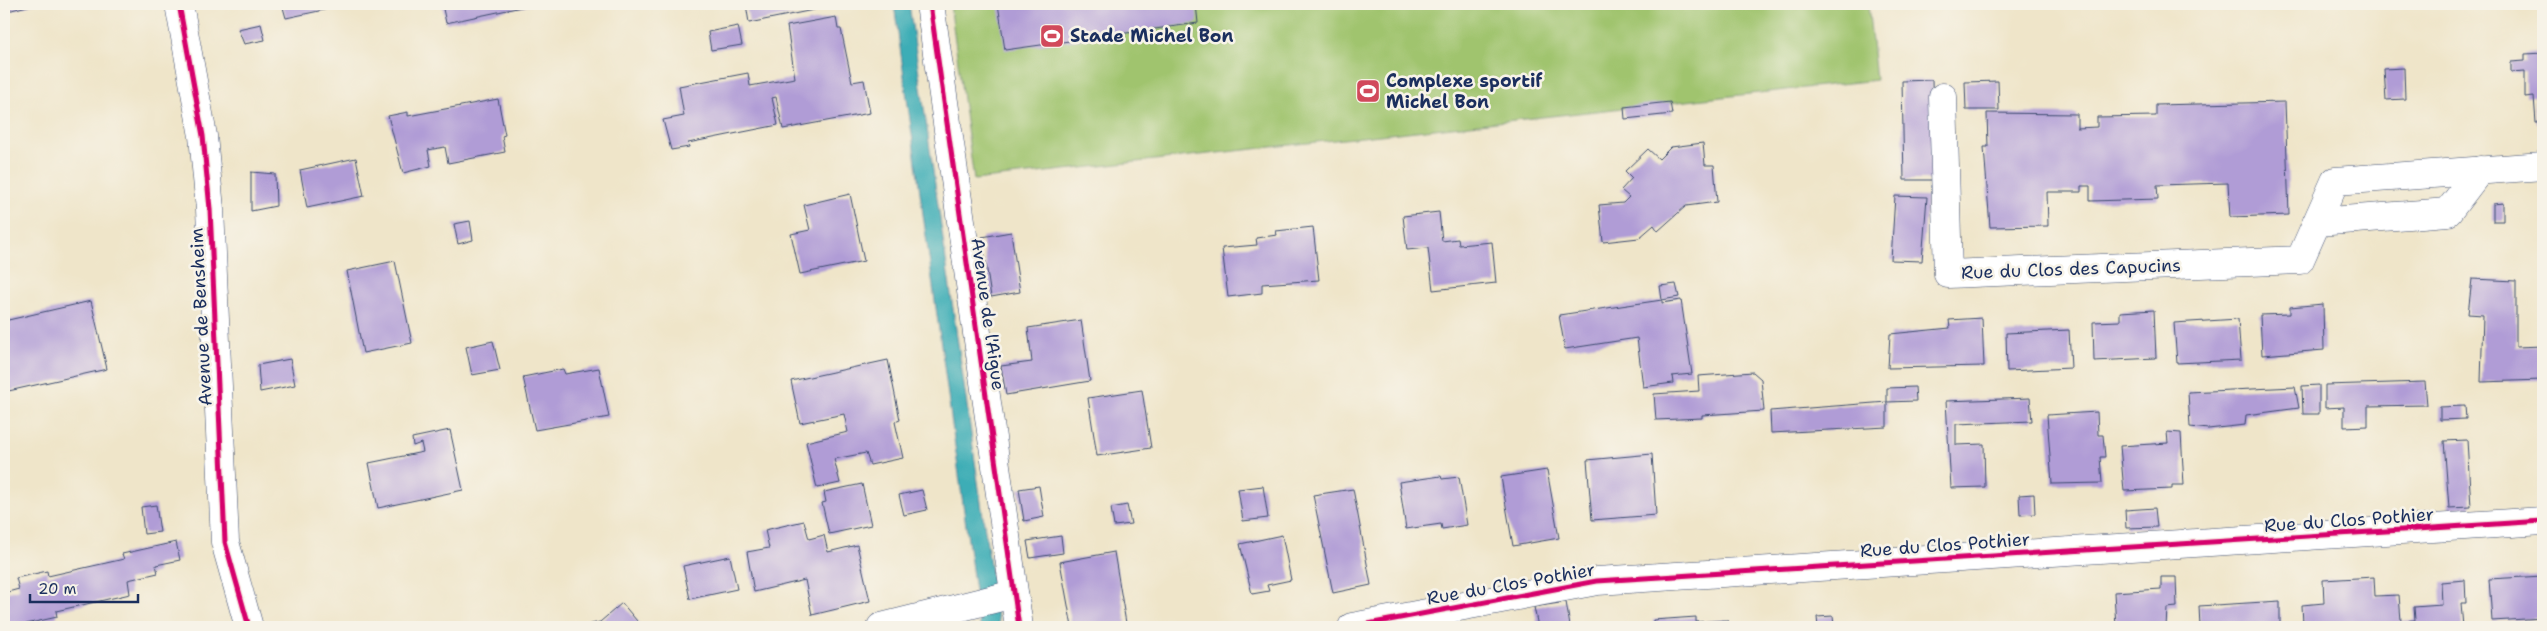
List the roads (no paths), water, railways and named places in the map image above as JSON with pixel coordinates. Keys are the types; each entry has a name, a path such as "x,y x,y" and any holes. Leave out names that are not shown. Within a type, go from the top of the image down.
{"street":[{"name":"Avenue de Bensheim","path":"179,4 203,136 210,209 224,542 249,627"},
{"name":"Avenue de l'Aigue","path":"930,4 994,598 1019,627"},
{"name":"Rue du Clos des Capucins","path":"1943,97 1948,274 2300,260 2335,181 2543,166"},
{"path":"2317,222 2448,212 2480,170"},
{"name":"Rue du Clos Pothier","path":"1352,627 1597,581 2543,521"},
{"path":"881,627 994,598"}],"water":[{"path":"894,4 909,4 999,627 980,627"}],"place":[{"name":"Stade Michel Bon","path":"1052,36"},
{"name":"Complexe sportif Michel Bon","path":"1368,91"}]}
